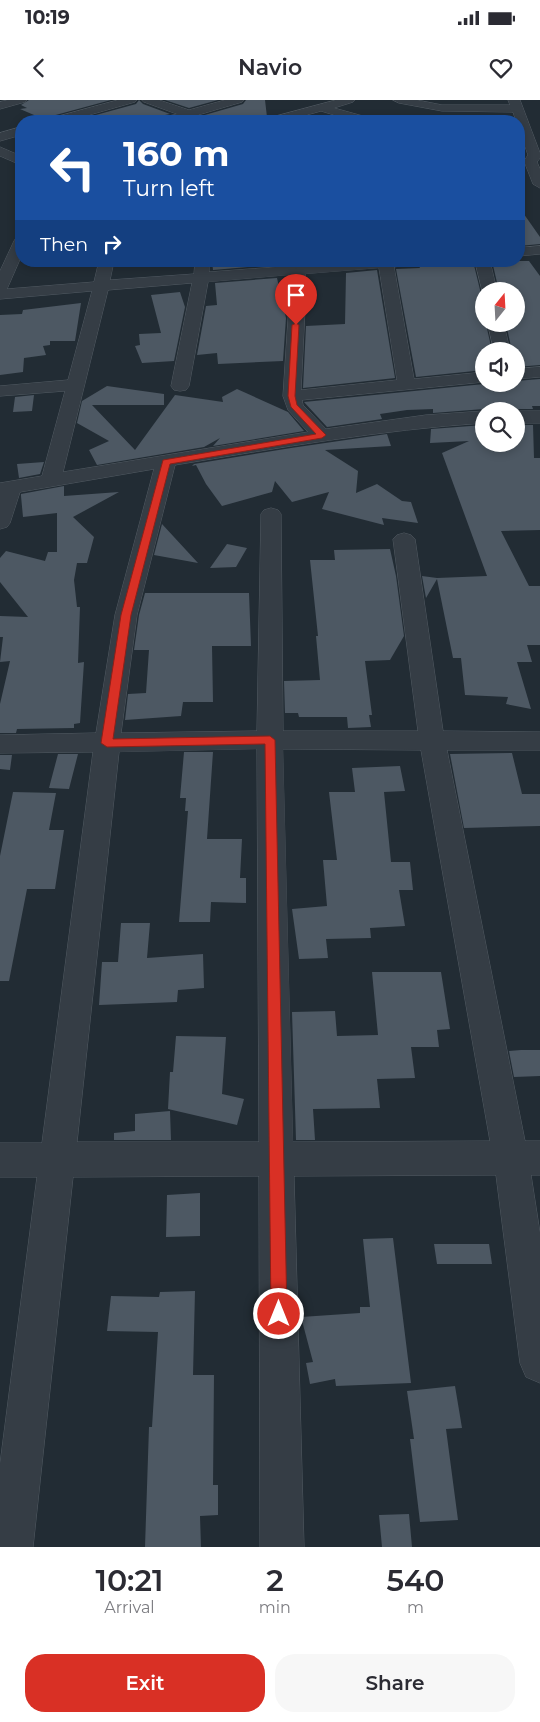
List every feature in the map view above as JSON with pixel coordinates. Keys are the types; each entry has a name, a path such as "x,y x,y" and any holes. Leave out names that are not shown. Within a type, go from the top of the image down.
{"street":[{"path":"0,106 21,100"},
{"path":"77,115 131,100"},
{"path":"148,100 191,115"},
{"path":"185,115 238,100"},
{"path":"296,115 349,100"},
{"path":"399,100 442,108 515,105"},
{"path":"322,108 346,115"},
{"path":"442,108 443,115"},
{"path":"525,130 535,156 529,161 540,184"},
{"path":"0,137 15,133"},
{"path":"0,151 15,159"},
{"path":"7,167 15,164"},
{"path":"525,251 540,250"},
{"path":"0,288 15,254"},
{"path":"51,481 105,267"},
{"path":"0,294 100,287 201,269 248,267"},
{"path":"296,267 298,290 292,396 294,406 322,435"},
{"path":"386,267 395,310 406,384"},
{"path":"483,267 487,282"},
{"path":"180,386 201,269"},
{"path":"525,373 540,372"},
{"path":"292,396 475,378"},
{"path":"0,391 76,385"},
{"path":"525,417 540,417"},
{"path":"0,522 5,488 322,435 426,421 475,418"},
{"path":"11,1547 107,743 126,615 166,462"},
{"path":"271,514 270,740 282,1547"},
{"path":"404,539 432,741 525,1158 540,1362"},
{"path":"0,744 270,740 540,741"},
{"path":"0,1160 525,1158"}],"building":[{"path":"29,100 111,100 56,115 34,115 20,109 27,108 21,105"},
{"path":"139,100 143,104 170,114 96,115 136,104"},
{"path":"165,100 218,100 189,108"},
{"path":"246,100 265,100 267,115 205,115 243,104"},
{"path":"525,216 540,237 540,244 525,245"},
{"path":"525,261 529,261 540,276 540,365 525,366 525,342 510,342 508,332 525,332 525,282 497,282 493,267 525,267"},
{"path":"213,267 248,267 213,270"},
{"path":"474,267 478,282 475,282 475,332 488,332 490,342 475,342 475,371 416,377 396,269"},
{"path":"377,270 395,378 303,388 306,326 345,324 346,273"},
{"path":"277,278 286,318 283,361 218,364 217,353 197,355 206,306 217,305 215,283"},
{"path":"180,292 185,307 174,361 142,363 135,346 140,345 139,334 161,333 151,295"},
{"path":"81,303 75,341 50,341 50,345 43,346 46,355 24,358 23,372 0,375 0,315 22,314 23,310"},
{"path":"540,379 540,406 532,406 533,409 525,409 525,402 475,402 475,410 433,413 433,409 407,410 380,414 382,419 327,427 304,402 475,385 475,392 525,392 525,380"},
{"path":"107,386 164,394 164,405 92,405 135,450 175,395 223,402 222,397 237,389 288,412 304,431 213,446 220,438 204,447 97,465 89,450 109,441 77,423 82,401"},
{"path":"34,395 32,411 13,412 15,397"},
{"path":"525,425 533,425 534,458 540,458 540,530 501,531 529,586 540,586 540,645 527,645 532,662 517,662 531,709 506,704 508,697 465,695 461,658 453,658 437,579 426,598 422,576 437,578 487,576 442,453 469,441 430,443 431,429 475,426 475,452 525,452"},
{"path":"387,434 391,446 325,450 358,471 356,493 377,484 402,501 411,502 418,523 382,518 384,525 322,509 329,492 292,502 275,481 272,492 222,506 206,484 196,465 192,466 194,464 291,448"},
{"path":"44,462 40,474 19,478 17,464"},
{"path":"64,486 64,496 119,492 73,517 94,537 87,563 77,563 74,580 77,607 80,607 78,663 84,662 80,723 74,724 74,728 17,729 16,733 0,733 0,704 10,661 0,662 3,637 0,637 0,616 28,617 0,582 0,558 6,551 45,561 48,552 57,552 57,513 23,517 21,494"},
{"path":"162,524 198,563 154,555"},
{"path":"227,544 247,548 236,567 210,568"},
{"path":"390,549 396,576 404,636 390,660 365,661 372,715 369,715 371,727 348,728 347,717 299,717 298,713 285,713 284,681 320,680 316,636 318,636 310,560 335,560 334,550"},
{"path":"145,593 249,593 251,646 212,646 213,702 183,702 181,716 125,720 128,694 146,693 149,650 134,650 139,615"},
{"path":"184,752 213,752 207,839 242,839 240,878 246,878 246,903 211,902 210,922 179,922 188,811 185,811 186,798 180,798"},
{"path":"512,753 522,794 540,794 540,826 464,828 450,754"},
{"path":"58,754 78,754 69,789 49,788"},
{"path":"0,755 12,755 10,770 0,769"},
{"path":"400,766 405,791 384,792 391,862 410,862 413,890 399,890 405,926 370,928 371,938 326,939 328,958 299,959 292,909 327,906 323,860 337,860 329,792 355,792 352,768"},
{"path":"13,792 56,793 49,830 64,830 55,889 27,889 9,981 0,981 0,856"},
{"path":"121,923 150,923 147,958 203,954 204,988 178,990 177,1002 99,1005 102,962 118,962"},
{"path":"372,972 441,972 450,1029 437,1030 439,1047 411,1047 415,1078 377,1079 380,1108 313,1109 315,1140 296,1140 292,1012 335,1011 337,1036 378,1035"},
{"path":"176,1036 226,1037 222,1094 244,1099 237,1125 168,1109 170,1072 173,1072"},
{"path":"540,1050 540,1076 514,1077 509,1051"},
{"path":"170,1111 171,1140 114,1140 114,1133 135,1131 135,1114"},
{"path":"200,1193 200,1236 166,1237 167,1195"},
{"path":"393,1238 411,1383 336,1386 335,1379 310,1384 306,1363 313,1362 301,1317 360,1313 360,1307 370,1307 363,1239"},
{"path":"434,1244 489,1244 492,1264 437,1264"},
{"path":"195,1291 193,1375 214,1375 213,1485 218,1485 218,1515 200,1516 201,1547 145,1547 149,1427 152,1427 158,1332 107,1331 111,1296 159,1297 160,1292"},
{"path":"455,1386 462,1428 446,1429 458,1520 420,1522 410,1439 414,1439 407,1391"},
{"path":"409,1514 412,1547 382,1547 379,1515"}],"route":[{"path":"279,1314 270,740 107,743 126,615 166,462 322,435 294,406 292,396 296,325"}]}
